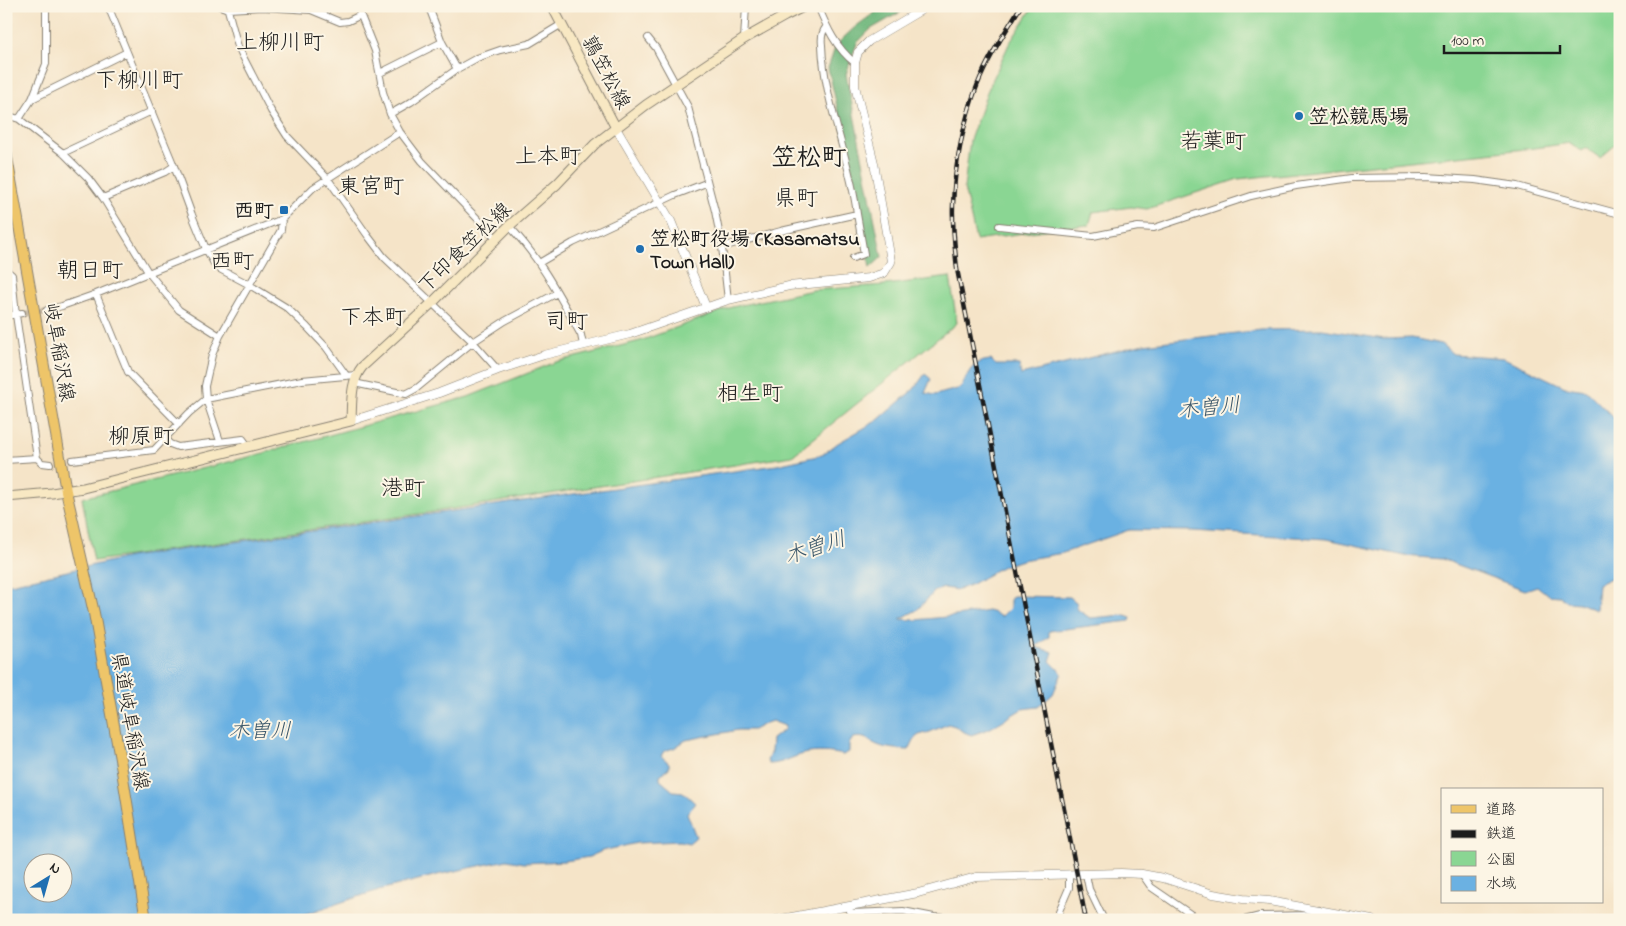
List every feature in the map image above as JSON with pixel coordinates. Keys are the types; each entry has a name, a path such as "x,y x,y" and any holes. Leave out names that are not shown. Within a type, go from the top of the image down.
{"main road":[{"name":"下印食笠松線","path":"355,379 362,367 432,303 509,226 557,184 595,144 646,106 744,40 805,6"},
{"name":"鶉笠松線","path":"556,8 562,24 616,128"},
{"name":"岐阜稲沢線","path":"6,152 74,530"},
{"path":"6,497 84,488 351,421 355,379"},
{"name":"県道岐阜稲沢線","path":"74,530 94,613 146,920"}],"street":[{"path":"19,119 32,99 46,64 46,6"},
{"path":"108,6 152,111 206,249 216,267 287,308 326,347 346,375"},
{"path":"220,6 228,8 262,7 311,10 340,22 348,21 361,15"},
{"path":"357,6 375,51 383,92 390,114 400,132 422,161 497,239"},
{"path":"744,40 746,6"},
{"path":"818,6 826,27 838,47 855,63"},
{"path":"351,421 439,394 498,370 544,355 630,334 728,300 789,286 869,278 884,274 891,262 874,163 855,86 855,63 858,52 869,41 928,6"},
{"path":"228,8 238,47 271,111 287,136 328,179 384,257 473,342 498,370"},
{"path":"430,10 442,42 456,69"},
{"path":"390,114 411,102 456,69 477,58 500,50 529,44 562,24"},
{"path":"826,27 823,32 822,44 829,95 855,200 864,254 853,258"},
{"path":"648,38 656,48 688,107 706,183 715,211 722,247 728,300"},
{"path":"380,72 442,42"},
{"path":"32,99 127,52"},
{"path":"63,153 152,111"},
{"path":"6,115 19,119 63,153 88,178 103,198 148,272 179,310 220,336"},
{"path":"616,128 642,175 661,202 671,221 706,307"},
{"path":"46,310 96,294 282,219 313,188 400,132"},
{"path":"103,198 165,172 174,166"},
{"path":"999,226 1093,236 1138,227 1154,228 1251,196 1296,186 1352,178 1426,177 1475,180 1516,186 1620,214"},
{"path":"539,263 573,243 675,195 706,183"},
{"path":"722,247 857,214"},
{"path":"220,441 206,399 205,386 212,354 248,284 281,230 282,219"},
{"path":"509,226 522,240 558,292 581,335 583,345"},
{"path":"6,270 12,275 19,314 37,458 42,463 50,464"},
{"path":"72,460 154,450 166,440 189,413 206,399 302,380 346,375 406,394 417,388 473,342 505,321 558,292"},
{"path":"96,294 128,372 179,424"},
{"path":"6,316 19,314"},
{"path":"166,440 178,447 243,438 248,446"},
{"path":"6,460 37,458"},
{"path":"782,919 918,893 976,877 1121,873 1142,874 1162,878 1213,894 1243,899 1270,900 1318,909 1334,916 1372,920"},
{"path":"1086,874 1089,889 1104,920"},
{"path":"1142,874 1151,887 1199,920"},
{"path":"1060,920 1059,911 1069,888 1069,875"},
{"path":"848,907 851,913 903,911 970,920"},
{"path":"1244,920 1260,916 1311,915 1318,909"},
{"path":"906,920 915,914"}],"green space":[{"path":"884,6 911,6 871,29 857,43 846,74 882,257 870,268 860,204 828,68 836,45 855,27"},
{"name":"笠松競馬場","path":"1034,6 1620,6 1620,141 1600,158 1586,148 1582,151 1570,143 1238,179 1147,209 1131,207 1093,212 1089,225 976,240 964,188 970,140 987,92 1009,44"},
{"path":"950,277 957,323 792,456 440,511 94,561 82,498 253,456 468,397 556,362 640,341 732,307 813,290 885,285"}],"water":[{"name":"木曽川","path":"1322,329 1384,339 1412,338 1441,344 1453,354 1504,358 1565,387 1586,390 1614,418 1620,418 1620,577 1615,576 1598,584 1596,610 1579,603 1567,602 1560,596 1548,595 1537,586 1525,590 1442,559 1405,556 1327,539 1193,531 1129,530 1063,553 1022,560 1003,566 958,590 944,588 935,591 917,610 900,619 915,620 988,611 1001,617 1010,608 1010,600 1013,596 1070,597 1077,603 1077,609 1090,618 1125,615 1131,617 1130,621 1049,631 1049,637 1035,647 1053,652 1050,661 1062,673 1053,694 1038,707 1022,709 989,729 971,735 948,724 919,735 915,738 909,750 882,747 865,738 858,737 853,738 849,744 849,752 843,755 824,752 809,753 774,764 769,764 767,761 771,751 772,739 784,730 785,726 772,721 753,730 738,730 686,740 674,748 664,751 661,756 669,763 669,768 660,775 660,780 673,791 683,792 695,803 687,813 696,837 689,843 680,841 637,843 602,851 589,857 565,861 524,863 507,860 379,890 287,920 6,920 6,585 129,557 777,465 822,455 838,443 878,420 914,389 925,374 931,379 925,393 935,395 961,388 975,365 985,361 991,360 996,365 1019,365 1021,375 1144,344 1261,330"}],"tunnel":[{"path":"22,313 47,310"}],"railway":[{"path":"1021,6 986,65 968,113 955,176 953,229 957,269 1086,920"}],"place":[{"name":"笠松競馬場","path":"1299,116"},
{"name":"西町","path":"284,210"},
{"name":"笠松町役場 (Kasamatsu Town Hall)","path":"640,249"}],"district":[{"name":"上柳川町","path":"280,41"},
{"name":"下柳川町","path":"139,79"},
{"name":"若葉町","path":"1213,140"},
{"name":"上本町","path":"548,155"},
{"name":"笠松町","path":"809,156"},
{"name":"東宮町","path":"371,185"},
{"name":"県町","path":"796,197"},
{"name":"西町","path":"232,260"},
{"name":"朝日町","path":"90,269"},
{"name":"下本町","path":"373,316"},
{"name":"司町","path":"566,320"},
{"name":"相生町","path":"750,392"},
{"name":"柳原町","path":"141,435"},
{"name":"港町","path":"403,487"}]}
